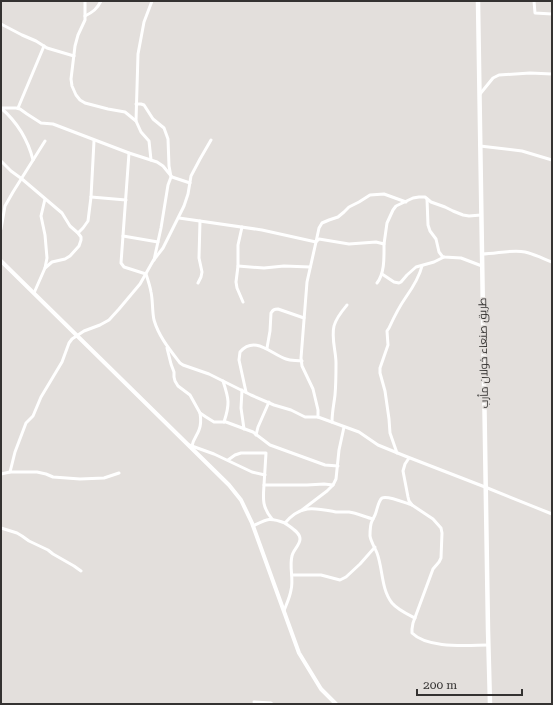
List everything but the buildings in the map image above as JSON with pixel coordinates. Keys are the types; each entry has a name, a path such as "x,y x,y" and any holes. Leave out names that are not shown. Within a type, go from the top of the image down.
{"main road":[{"name":"طريق صنعاء خولان مأرب","path":"478,1 485,486 490,704"}],"street":[{"path":"85,1 85,20 78,35 71,79 72,86 76,95 85,103 125,112 136,121"},
{"path":"85,16 93,12 101,1"},
{"path":"151,160 149,141 141,132 136,121 136,104 138,54 144,22 152,1"},
{"path":"534,1 535,13 552,14"},
{"path":"1,24 47,48 74,56"},
{"path":"18,108 44,46"},
{"path":"480,94 493,78 499,75 530,73 552,74"},
{"path":"136,104 144,105 153,119 164,128 168,139 171,177 168,185 161,228 153,261"},
{"path":"1,108 18,108 42,123 53,124 157,162 163,166 171,177 190,183"},
{"path":"1,108 12,118 20,130 29,147 33,160"},
{"path":"78,232 88,221 92,197 94,140"},
{"path":"10,472 15,452 26,423 32,416 41,397 62,362 69,343 76,336 87,329 100,325 108,320 119,310 146,274 153,261 163,248 179,218 188,194 191,176 211,140"},
{"path":"1,229 5,206 45,141"},
{"path":"480,146 522,151 552,160"},
{"path":"129,153 121,263 124,267 146,274"},
{"path":"1,161 62,214 70,226 78,232 81,237 79,246 70,256 52,262 45,268"},
{"path":"318,417 318,410 313,389 302,366 302,361 307,282 319,228 322,223 338,216 349,207 370,195 384,194 406,202"},
{"path":"92,197 126,200"},
{"path":"377,283 382,274 387,223 392,210 396,206 412,198 418,197 425,198 453,212 463,215 481,215"},
{"path":"34,293 45,268 45,235 41,216 45,199"},
{"path":"427,199 428,225 430,231 436,239 439,252 444,258"},
{"path":"179,218 262,230 316,242 319,240 349,244 376,242 384,244"},
{"path":"198,283 202,272 199,258 200,221"},
{"path":"242,227 238,245 236,282 237,288 244,302"},
{"path":"123,236 158,242"},
{"path":"482,254 525,252 552,262"},
{"path":"382,274 394,282 399,283 416,267 444,258 461,258 482,266"},
{"path":"1,262 229,485 241,500 253,526 299,653 321,689 336,704"},
{"path":"238,266 264,268 284,266 310,267"},
{"path":"397,453 390,433 385,391 380,368 388,345 389,328 419,276 422,266"},
{"path":"146,274 151,290 154,320 161,337 183,365 209,374 246,392 305,416 318,417 359,432 378,445 408,458 485,486 552,514"},
{"path":"332,422 332,408 335,395 336,376 334,326 347,304"},
{"path":"267,348 271,313 274,309 304,318"},
{"path":"246,392 239,360 240,352 248,346 256,345 267,348 285,359 302,361"},
{"path":"167,346 175,381 178,386 190,395 200,413 214,422 224,422 244,429 270,445 326,465 338,466"},
{"path":"223,380 228,400 224,422"},
{"path":"242,390 241,408 244,429"},
{"path":"256,435 269,402"},
{"path":"192,446 200,428 200,413"},
{"path":"285,523 333,485 336,479 339,450 344,427"},
{"path":"187,444 228,460 252,472 265,475"},
{"path":"270,445 266,453 264,507 272,519"},
{"path":"228,460 241,453 266,453"},
{"path":"408,458 403,472 408,497 412,505"},
{"path":"1,474 10,472 37,472 53,477 80,479 104,478 119,473"},
{"path":"264,485 333,485"},
{"path":"415,618 396,608 391,602 383,581 381,564 370,537 370,529 380,500 386,497 412,505 433,519 441,528 442,533 439,562 433,570 415,618 412,633 422,639 445,645 488,645"},
{"path":"301,511 318,508 337,512 350,512 373,519"},
{"path":"253,526 266,519 272,519 285,523 299,535 299,543 291,557 291,591 284,611"},
{"path":"1,528 17,533 70,563 81,571"},
{"path":"292,574 321,574 340,580 346,577 375,548"},
{"path":"254,702 272,704"}]}
